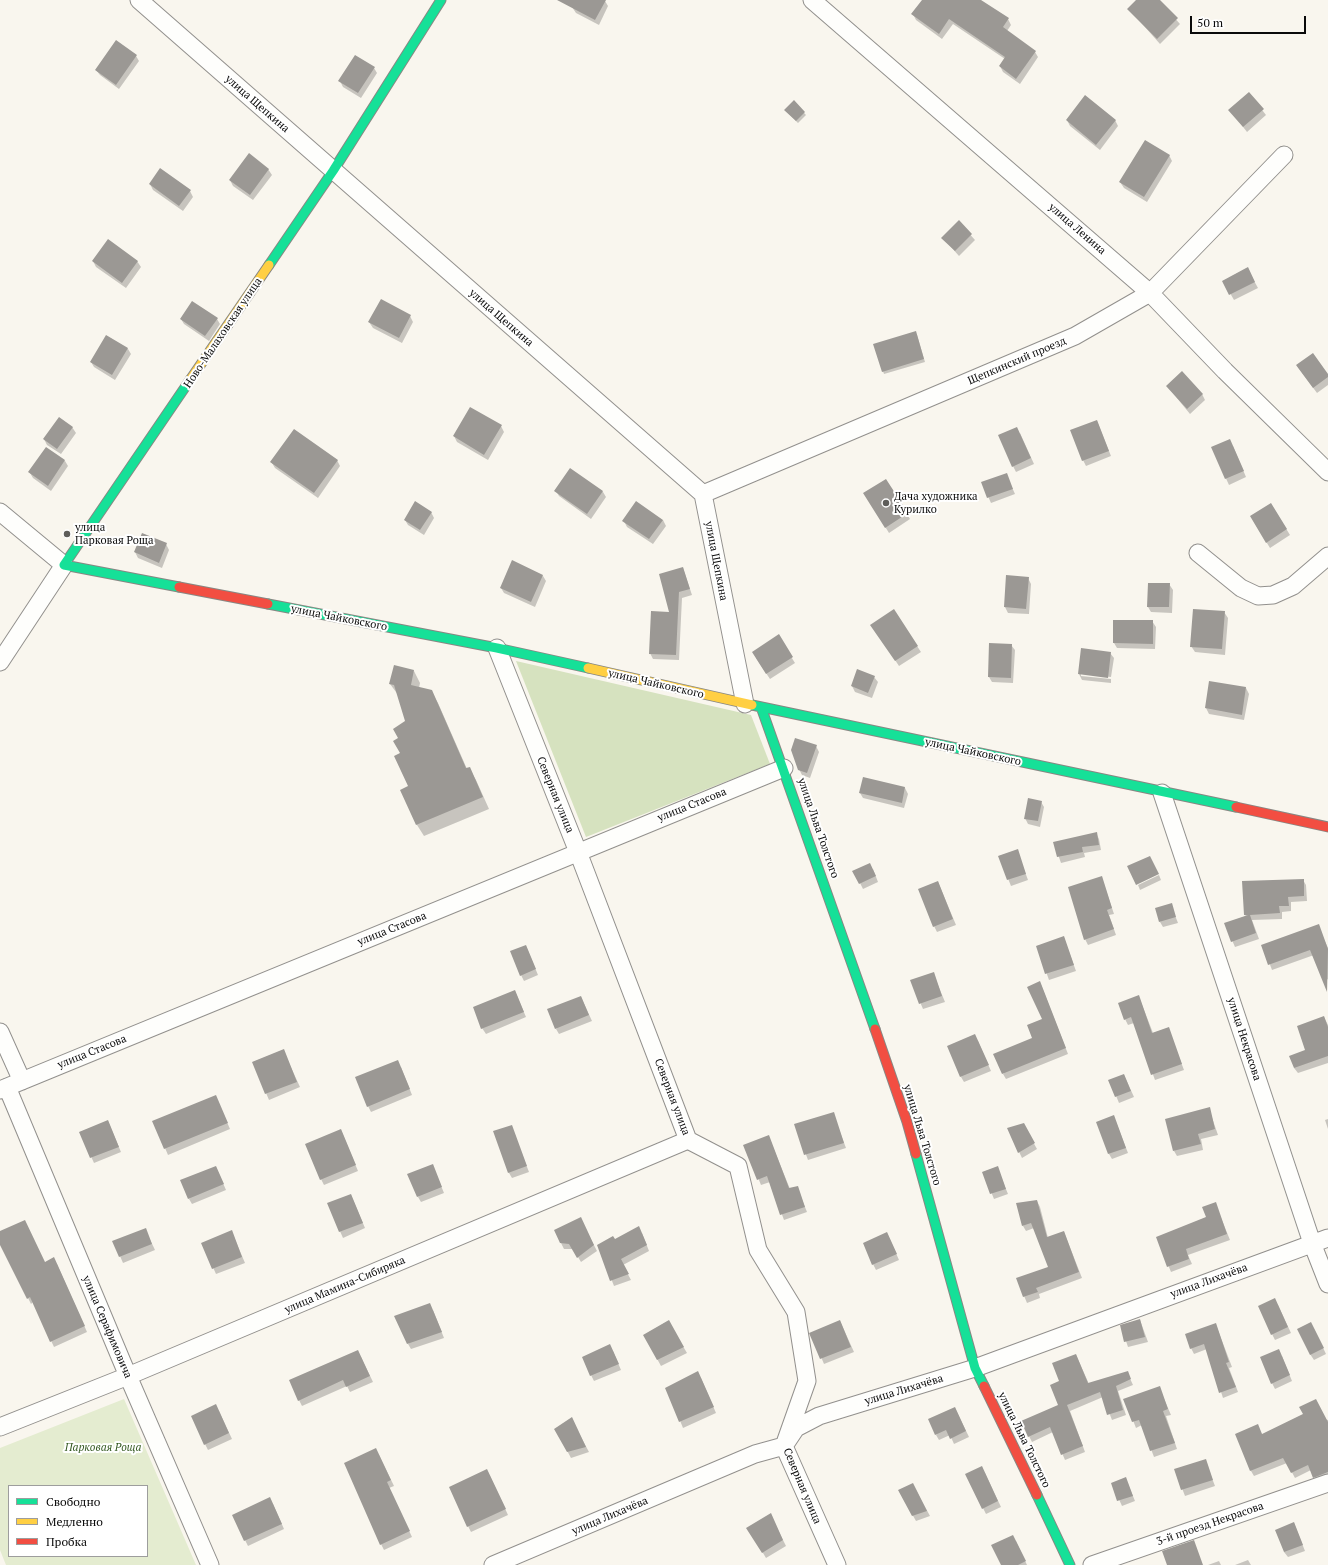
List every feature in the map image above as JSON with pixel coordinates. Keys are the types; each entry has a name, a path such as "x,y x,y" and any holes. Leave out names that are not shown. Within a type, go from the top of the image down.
{"street":[{"name":"улица Щепкина","path":"139,0 703,494 753,705"},
{"name":"Ново-Малаховская улица","path":"0,662 64,565 333,171 441,0"},
{"name":"улица Ленина","path":"812,0 1150,292 1225,371 1328,472"},
{"name":"Щепкинский проезд","path":"703,494 1075,336 1150,292 1284,155"},
{"name":"улица Чайковского","path":"0,512 64,565 497,648 753,705 1328,827"},
{"path":"1198,553 1241,588 1258,596 1272,596 1293,586 1328,556"},
{"name":"Северная улица","path":"497,648 578,852 688,1140 738,1166 758,1250 796,1312 807,1381 784,1446 837,1565"},
{"name":"улица Льва Толстого","path":"753,705 784,768 907,1122 975,1368 1006,1429 1070,1565"},
{"name":"улица Стасова","path":"10,1086 784,768"},
{"name":"улица Некрасова","path":"1162,793 1312,1243 1328,1284"},
{"name":"улица Серафимовича","path":"0,1032 10,1086 128,1376 210,1565"},
{"name":"улица Мамина-Сибиряка","path":"0,1427 128,1376 688,1140"},
{"name":"улица Лихачёва","path":"493,1565 755,1454 784,1446 796,1428 820,1416 975,1368 1328,1238"},
{"name":"3-й проезд Некрасова","path":"1092,1565 1328,1483"}],"green space":[{"path":"516,661 751,715 770,764 586,837"},
{"name":"Парковая Роща","path":"124,1399 196,1565 6,1565 0,1550 0,1448"}],"building":[{"path":"557,0 606,0 595,20"},
{"path":"922,0 981,0 1009,18 1003,27 1036,51 1016,79 999,66 1005,57 949,19 939,34 911,14"},
{"path":"1136,0 1160,0 1178,18 1157,39 1127,9"},
{"path":"116,40 137,55 116,85 95,70"},
{"path":"355,55 375,67 358,93 338,81"},
{"path":"1249,92 1264,109 1243,127 1228,110"},
{"path":"1085,95 1116,120 1096,145 1066,120"},
{"path":"794,100 805,112 796,121 784,110"},
{"path":"1145,140 1170,155 1144,197 1119,182"},
{"path":"249,153 269,169 250,195 229,180"},
{"path":"160,168 191,190 179,206 149,184"},
{"path":"959,220 972,234 955,251 941,238"},
{"path":"108,239 138,261 122,283 92,261"},
{"path":"1248,267 1255,282 1229,295 1222,281"},
{"path":"381,299 411,315 399,338 368,322"},
{"path":"192,301 218,318 205,336 180,319"},
{"path":"916,331 924,359 882,372 873,344"},
{"path":"106,335 128,348 112,375 90,362"},
{"path":"1313,353 1328,374 1328,377 1313,388 1296,365"},
{"path":"1182,371 1203,394 1187,409 1166,386"},
{"path":"470,407 502,425 484,455 453,436"},
{"path":"59,417 73,427 57,449 43,439"},
{"path":"1097,420 1109,451 1082,461 1070,430"},
{"path":"1017,427 1031,458 1012,467 998,435"},
{"path":"294,429 338,460 314,493 270,462"},
{"path":"1230,439 1244,471 1225,479 1211,447"},
{"path":"46,447 65,460 48,486 28,472"},
{"path":"570,468 603,491 587,514 554,491"},
{"path":"1007,473 1013,489 987,498 981,482"},
{"name":"Дача художника Курилко","path":"886,479 908,513 885,528 863,493"},
{"path":"415,501 432,512 420,530 404,520"},
{"path":"636,501 663,520 649,539 622,521"},
{"path":"1271,503 1287,529 1266,543 1250,516"},
{"path":"142,533 167,543 159,563 134,552"},
{"path":"512,560 543,575 531,602 500,588"},
{"path":"683,567 690,589 679,592 676,655 649,654 651,611 669,612 659,574"},
{"path":"1006,575 1029,577 1026,609 1004,607"},
{"path":"1148,583 1170,583 1169,607 1147,607"},
{"path":"894,609 918,646 895,661 870,625"},
{"path":"1193,609 1225,611 1222,649 1190,647"},
{"path":"1113,620 1153,620 1153,644 1113,643"},
{"path":"779,634 793,657 766,674 752,652"},
{"path":"989,643 1012,644 1011,678 988,677"},
{"path":"1081,648 1111,652 1108,678 1078,674"},
{"path":"394,665 414,670 411,685 432,690 466,768 470,767 483,797 416,825 400,790 408,786 394,756 400,753 393,741 398,738 393,729 405,721 394,685 389,684"},
{"path":"857,669 875,676 868,693 851,686"},
{"path":"1209,681 1246,687 1242,715 1205,708"},
{"path":"795,738 817,745 807,773 798,770 791,750"},
{"path":"863,777 905,787 902,803 859,793"},
{"path":"1028,798 1042,801 1038,821 1024,819"},
{"path":"1097,832 1099,845 1082,847 1083,852 1057,857 1053,842"},
{"path":"1018,849 1026,874 1007,880 998,856"},
{"path":"1150,856 1159,874 1136,885 1127,866"},
{"path":"870,863 876,876 859,884 852,871"},
{"path":"1102,876 1112,908 1107,910 1114,929 1084,940 1068,887"},
{"path":"1304,879 1304,896 1288,897 1289,906 1279,906 1280,913 1250,915 1256,933 1231,942 1224,923 1248,915 1244,915 1242,881"},
{"path":"938,881 953,919 933,927 918,889"},
{"path":"1172,903 1176,917 1159,922 1155,908"},
{"path":"1319,924 1328,949 1327,992 1310,950 1268,965 1261,945"},
{"path":"1064,936 1074,965 1045,974 1036,946"},
{"path":"526,945 536,969 520,976 510,951"},
{"path":"934,972 942,996 919,1004 910,980"},
{"path":"1040,981 1066,1048 1002,1074 993,1054 1032,1038 1027,1025 1042,1019 1027,987"},
{"path":"515,990 524,1012 481,1029 473,1007"},
{"path":"1139,995 1152,1033 1169,1027 1182,1064 1151,1075 1131,1017 1124,1020 1118,1003"},
{"path":"581,996 589,1015 555,1029 547,1009"},
{"path":"1324,1016 1328,1027 1328,1056 1294,1068 1289,1056 1305,1050 1297,1026"},
{"path":"975,1034 989,1065 960,1077 947,1046"},
{"path":"284,1049 297,1082 265,1094 252,1062"},
{"path":"398,1060 410,1089 367,1107 355,1077"},
{"path":"1124,1074 1131,1091 1115,1097 1108,1080"},
{"path":"216,1095 228,1123 164,1149 152,1121"},
{"path":"1210,1107 1215,1129 1198,1134 1201,1144 1173,1151 1165,1119"},
{"path":"834,1112 844,1143 804,1155 794,1124"},
{"path":"1114,1115 1126,1148 1108,1154 1096,1122"},
{"path":"108,1120 119,1147 90,1158 79,1132"},
{"path":"1024,1123 1035,1143 1018,1153 1007,1128"},
{"path":"512,1125 527,1166 508,1173 493,1131"},
{"path":"341,1129 356,1165 320,1180 305,1144"},
{"path":"769,1135 789,1188 798,1186 805,1207 780,1215 767,1176 757,1180 743,1145"},
{"path":"433,1164 442,1187 417,1197 407,1174"},
{"path":"216,1166 224,1184 188,1199 180,1180"},
{"path":"998,1166 1006,1189 990,1194 982,1172"},
{"path":"351,1194 363,1223 339,1232 327,1203"},
{"path":"1037,1200 1047,1237 1064,1231 1079,1272 1036,1288 1038,1292 1023,1297 1016,1278 1048,1267 1031,1223 1022,1226 1016,1203"},
{"path":"1216,1202 1227,1234 1186,1249 1189,1259 1167,1267 1156,1237 1206,1217 1202,1207"},
{"path":"581,1217 594,1245 577,1258 569,1244 560,1243 554,1230"},
{"path":"25,1220 45,1262 54,1257 85,1326 50,1342 30,1297 27,1299 0,1245 0,1231"},
{"path":"639,1226 647,1245 621,1259 629,1274 610,1281 597,1245 613,1236 615,1239"},
{"path":"146,1228 152,1244 119,1257 112,1241"},
{"path":"232,1230 242,1257 212,1269 201,1243"},
{"path":"887,1232 897,1254 872,1265 863,1243"},
{"path":"1275,1298 1288,1327 1271,1335 1258,1306"},
{"path":"430,1303 442,1332 407,1344 394,1316"},
{"path":"1140,1319 1145,1337 1124,1342 1120,1325"},
{"path":"669,1320 684,1347 657,1360 643,1335"},
{"path":"840,1320 851,1347 820,1359 809,1333"},
{"path":"1311,1322 1324,1348 1310,1355 1297,1329"},
{"path":"1216,1323 1229,1362 1226,1363 1236,1387 1219,1393 1204,1344 1190,1349 1185,1334"},
{"path":"610,1344 619,1364 590,1376 582,1357"},
{"path":"1279,1349 1290,1375 1271,1384 1260,1357"},
{"path":"358,1350 370,1376 346,1387 343,1380 298,1401 289,1380"},
{"path":"1076,1354 1088,1383 1128,1371 1131,1379 1116,1386 1123,1410 1107,1415 1100,1392 1067,1405 1083,1446 1061,1455 1050,1427 1028,1437 1021,1421 1058,1405 1050,1385 1059,1381 1052,1363"},
{"path":"698,1371 714,1407 679,1422 665,1388"},
{"path":"1160,1386 1168,1409 1163,1411 1175,1443 1150,1451 1139,1420 1132,1422 1123,1399"},
{"path":"1316,1399 1328,1422 1328,1472 1313,1478 1308,1465 1291,1473 1283,1458 1250,1471 1235,1434 1258,1424 1262,1434 1303,1414 1299,1407"},
{"path":"216,1404 229,1433 204,1445 191,1416"},
{"path":"955,1407 966,1431 950,1439 946,1430 935,1435 928,1419"},
{"path":"572,1417 586,1447 567,1452 554,1429"},
{"path":"376,1448 391,1480 387,1482 410,1531 380,1545 344,1463"},
{"path":"1206,1459 1213,1480 1181,1490 1174,1469"},
{"path":"982,1466 998,1501 982,1509 965,1474"},
{"path":"487,1469 506,1509 467,1527 449,1487"},
{"path":"1126,1477 1133,1496 1117,1501 1111,1483"},
{"path":"913,1483 927,1511 912,1516 898,1490"},
{"path":"270,1497 282,1524 244,1541 232,1515"},
{"path":"771,1513 783,1540 762,1553 746,1528"},
{"path":"1294,1522 1303,1545 1284,1552 1275,1530"},
{"path":"1013,1535 1026,1561 1018,1565 1001,1565 991,1545"},
{"path":"1194,1540 1203,1565 1167,1565 1162,1551"}],"traffic: fast":[{"path":"269,265 333,171 441,0"},
{"path":"179,587 64,565 190,380"},
{"path":"268,604 497,648 588,668"},
{"path":"752,705 1236,807"},
{"path":"761,707 875,1029"},
{"path":"916,1154 975,1368 984,1386"},
{"path":"1037,1495 1070,1565"}],"traffic: slow":[{"path":"190,380 269,265"},
{"path":"588,668 752,705"}],"traffic: jam":[{"path":"179,587 268,604"},
{"path":"1236,807 1328,827"},
{"path":"875,1029 907,1122 916,1154"},
{"path":"984,1386 1037,1495"}],"place":[{"name":"Дача художника Курилко","path":"886,503"},
{"name":"улица Парковая Роща","path":"67,534"}]}
